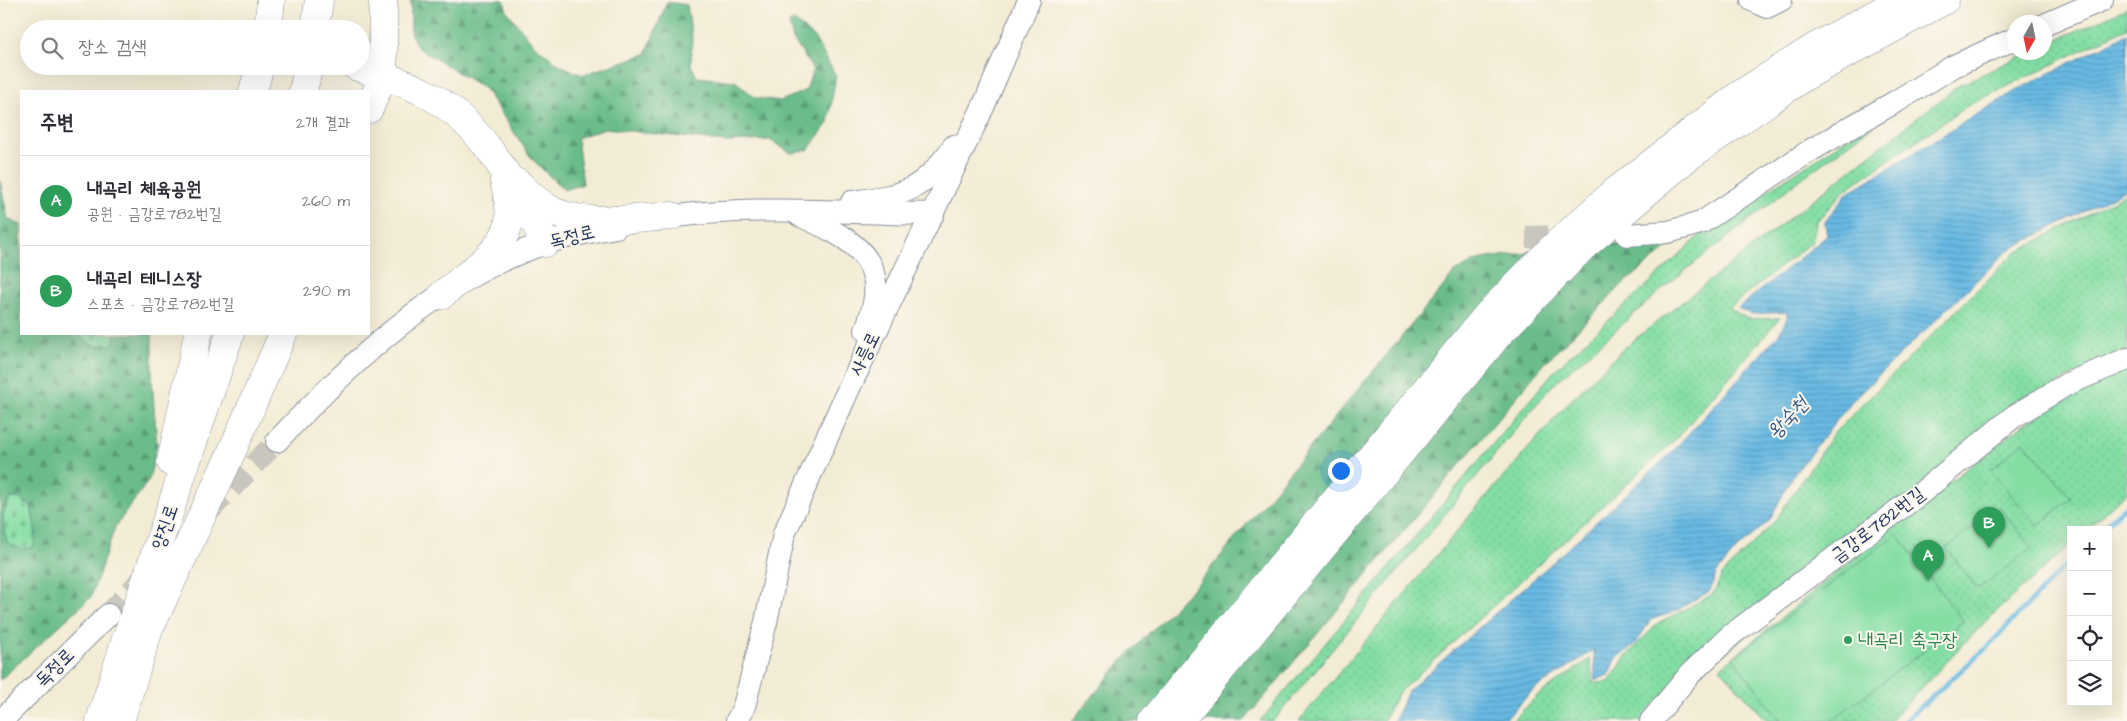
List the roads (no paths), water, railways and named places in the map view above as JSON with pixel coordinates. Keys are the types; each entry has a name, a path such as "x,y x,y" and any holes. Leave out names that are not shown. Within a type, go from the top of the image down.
{"main road":[{"path":"269,20 271,0"},
{"path":"370,107 383,76 383,0"},
{"path":"1154,721 1488,314 1551,249 1612,194 1739,95 1815,47 1900,0"},
{"path":"1179,721 1499,334 1582,248 1688,157 1804,77 1945,0"},
{"path":"370,71 424,92 443,104 477,133 501,166 546,244"},
{"path":"254,90 258,75"},
{"path":"501,166 529,194 556,212 568,216 600,219 672,216"},
{"path":"442,295 492,252 504,236 508,225 509,212 501,166"},
{"path":"125,642 164,497 198,335"},
{"name":"양진로","path":"100,721 230,335"},
{"name":"양진로","path":"120,721 161,591 248,335"},
{"path":"150,629 230,458 283,335"}],"street":[{"name":"사릉로","path":"737,721 744,706 766,622 784,534 850,388 984,104 1029,0"},
{"path":"1752,0 1767,7 1781,0"},
{"path":"2058,14 2102,0"},
{"path":"1627,235 1668,232 1701,223 1811,150 1954,66 2007,42"},
{"path":"791,212 896,195 913,189 938,169 984,104"},
{"name":"독정로","path":"277,441 318,398 368,351 442,295 472,277 546,244 612,227 672,216 715,212 933,214"},
{"path":"791,212 836,232 850,241 863,254 871,268 875,295 850,388"},
{"name":"금강로782번길","path":"1652,721 1690,674 1731,635 1921,493 2013,416 2067,384 2127,359"},
{"name":"독정로","path":"1,721 108,614"}],"water":[{"name":"왕숙천","path":"2127,34 2127,189 2007,251 1852,401 1792,477 1769,521 1736,550 1716,574 1710,591 1674,612 1650,620 1637,642 1614,661 1609,675 1595,680 1594,650 1532,691 1504,721 1394,721 1408,691 1553,562 1670,454 1779,334 1787,318 1787,312 1751,314 1738,308 1827,236 1825,222 1846,194 2017,90"}],"waterway":[{"path":"2104,526 2127,505"},
{"path":"1905,721 1987,647 2067,564"}],"tunnel":[{"path":"1526,237 1574,236"},
{"path":"208,512 277,441"},
{"path":"108,615 147,574"}],"place":[{"name":"내곡리 테니스장","path":"1989,548"},
{"name":"내곡리 체육공원","path":"1928,581"},
{"name":"내곡리 축구장","path":"1848,640"}]}
